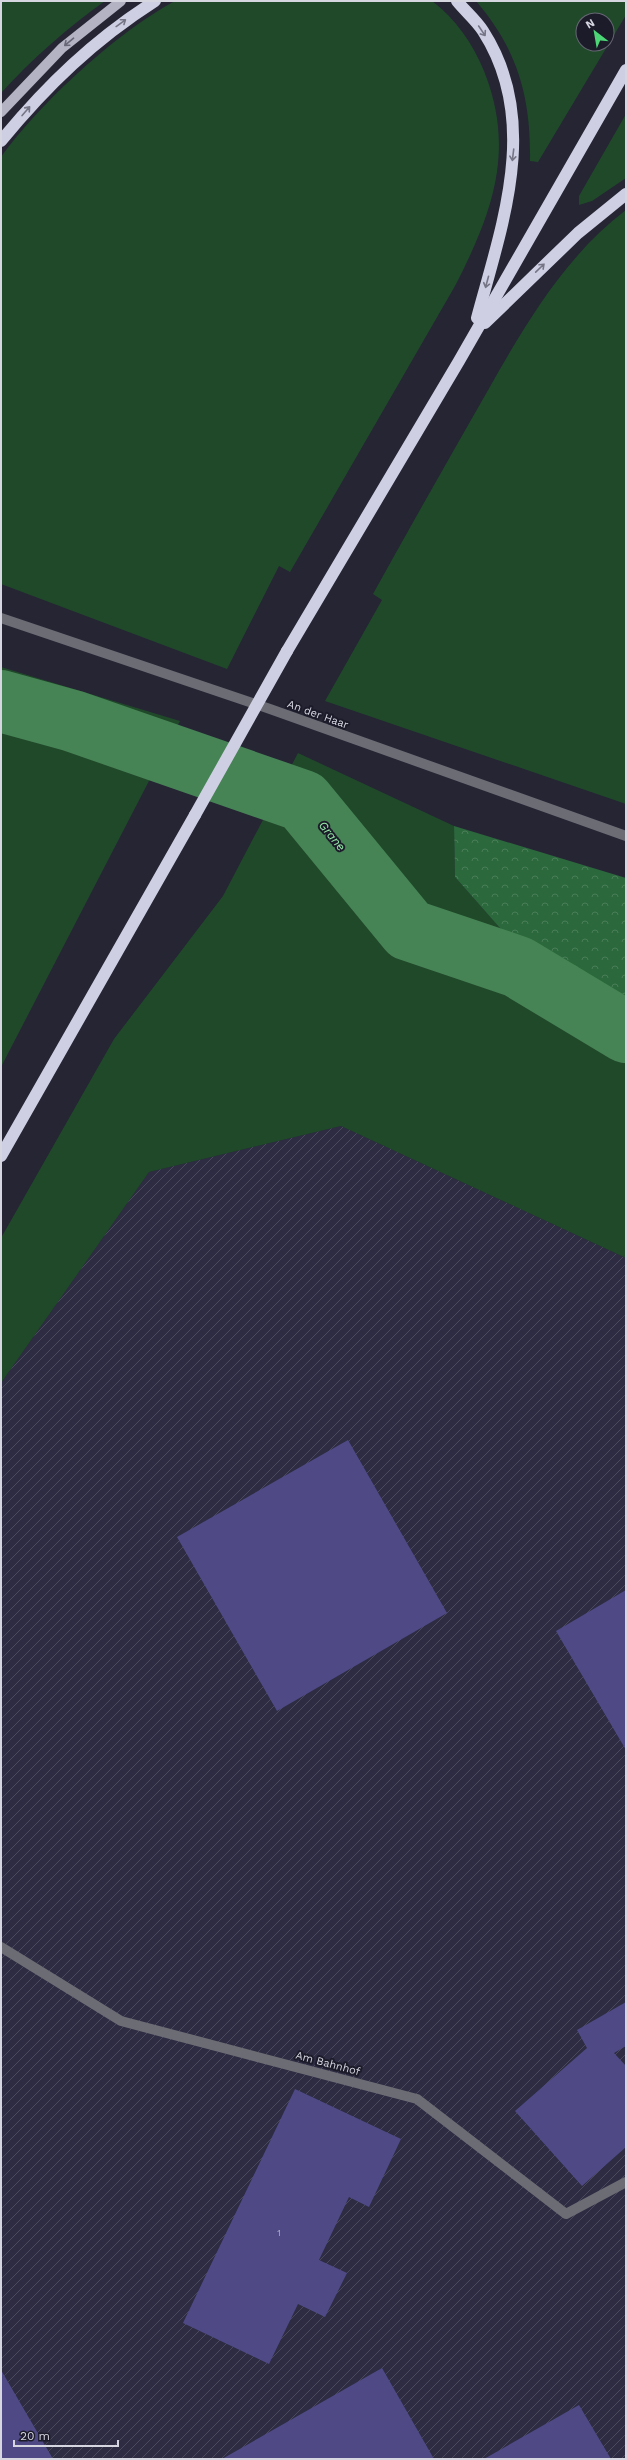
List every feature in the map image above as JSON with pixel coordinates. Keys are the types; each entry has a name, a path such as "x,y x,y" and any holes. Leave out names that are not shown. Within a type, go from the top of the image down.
{"highway":[{"path":"1,141 27,110 71,64 120,23 155,1"},
{"path":"457,1 483,31 505,81 512,110 515,142 501,230 473,335"},
{"path":"1,1156 287,651 473,335 626,70"},
{"path":"473,335 567,242 626,194"}],"main road":[{"path":"1,112 62,48 122,1"}],"street":[{"name":"An der Haar","path":"1,618 248,702 626,836"},
{"name":"Am Bahnhof","path":"1,1947 121,2022 417,2099 566,2214 626,2182"}],"shaded area":[{"path":"341,1126 626,1258 626,2459 1,2459 1,1383 149,1172"}],"green space":[{"path":"1,1 105,1 50,44 1,93"},
{"path":"175,1 432,1 456,24 475,51 484,71 493,100 498,128 499,155 489,207 480,233 455,286 290,572 279,566 227,669 1,584 1,157 36,114 81,70 152,14"},
{"path":"476,1 626,1 626,15 615,33 615,12 575,12 575,52 604,52 538,162 530,161 528,116 524,96 512,57 502,38"},
{"path":"626,114 626,178 592,201 579,205 579,196"},
{"path":"626,210 626,804 325,701 382,600 373,594 520,335 538,307 578,255 601,231"},
{"path":"1,667 180,721 1,1067"},
{"path":"298,753 454,826 455,877 529,961 626,1036 626,1258 341,1126 149,1172 1,1383 1,1238 114,1039 223,896"},
{"path":"454,826 626,878 626,1036 529,961 455,877"}],"building":[{"path":"348,1440 447,1613 277,1711 177,1537"},
{"path":"626,1590 626,1750 556,1631"},
{"path":"626,2002 626,2046 614,2053 626,2066 626,2147 582,2186 515,2111 587,2048 577,2030"},
{"path":"295,2089 401,2139 369,2207 349,2197 319,2260 347,2273 325,2317 298,2304 269,2364 183,2323"},
{"path":"382,2368 434,2459 222,2459"},
{"path":"1,2370 53,2459 1,2459"},
{"path":"579,2405 611,2459 484,2459"}],"waterway":[{"name":"Grane","path":"1,701 73,721 303,801 409,930 518,967 626,1032"}]}
